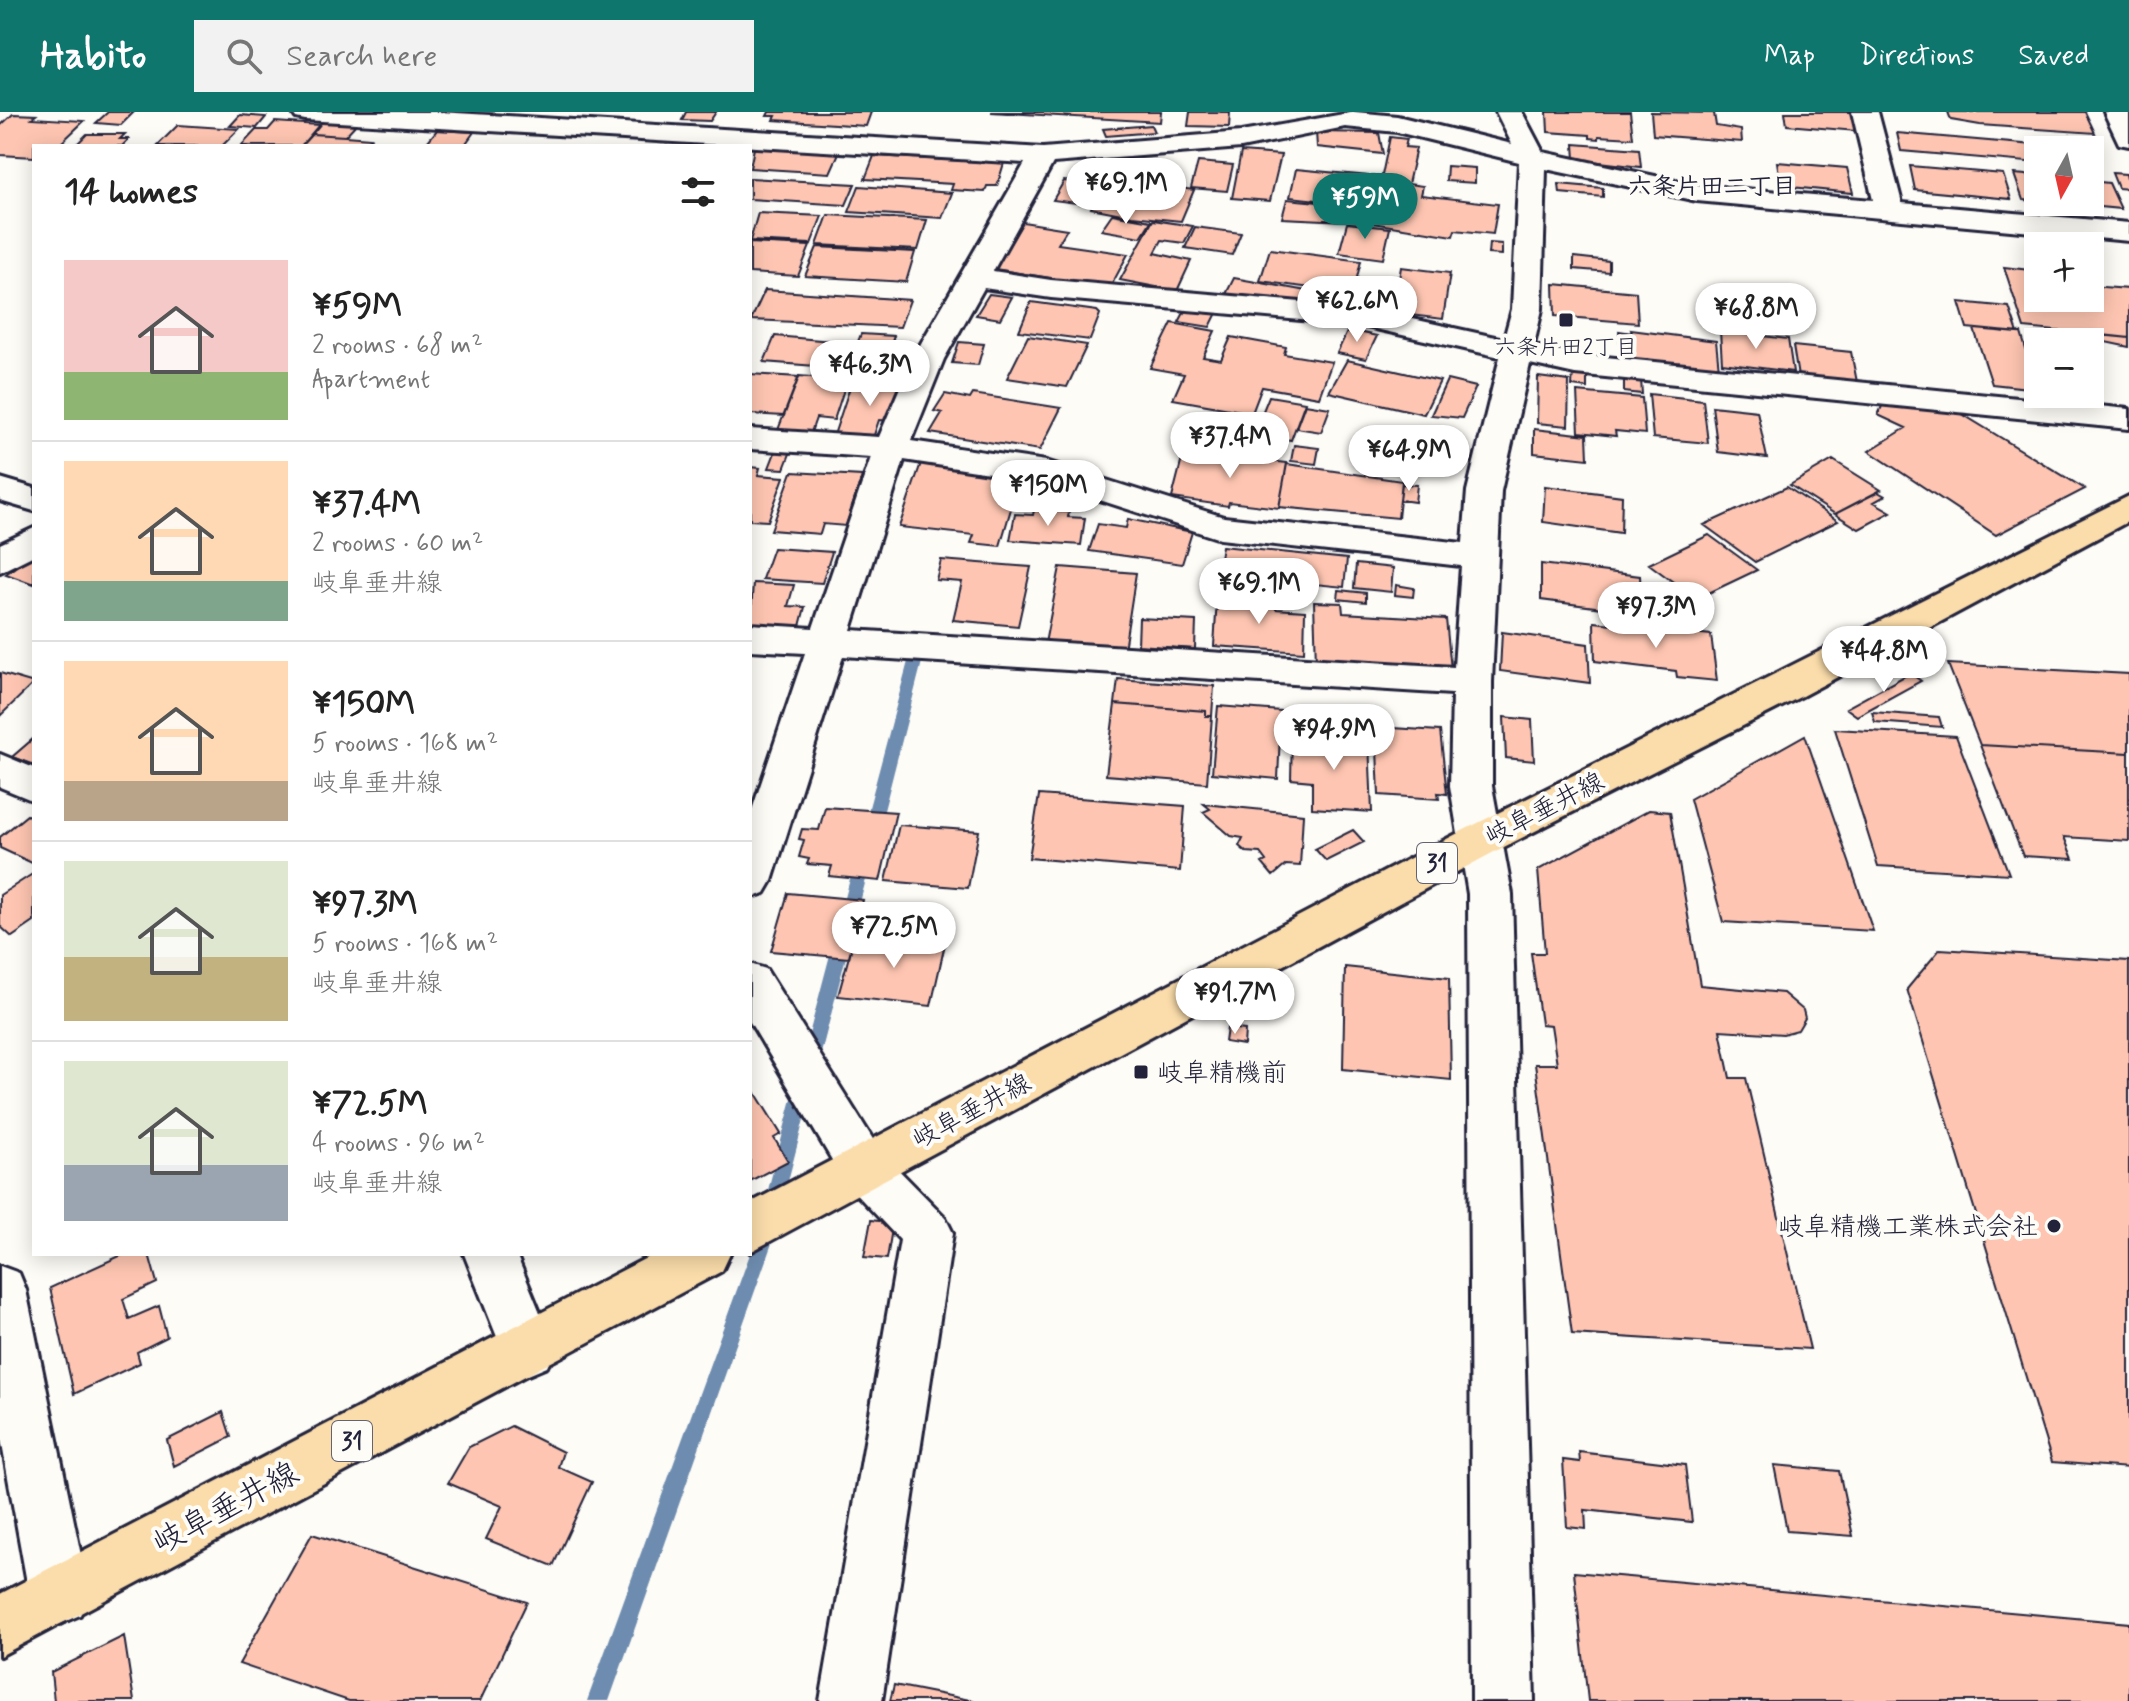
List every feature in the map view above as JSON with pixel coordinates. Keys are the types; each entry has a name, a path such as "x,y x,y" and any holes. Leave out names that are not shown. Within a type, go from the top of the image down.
{"main road":[{"name":"岐阜垂井線","path":"752,1228 1479,841 1788,686 2129,507"},
{"name":"岐阜垂井線","path":"0,1626 700,1256"}],"street":[{"path":"305,112 408,115 731,141 882,134 1043,156 1241,140 1345,119 1397,124 1633,182 1697,193 2129,232"},
{"path":"1503,1701 1490,894 1471,786 1472,682 1484,491 1527,309 1533,158 1509,112"},
{"path":"1865,112 1890,210"},
{"path":"2117,112 2129,138"},
{"path":"385,144 408,115"},
{"path":"752,875 891,448 928,359 1043,156"},
{"path":"973,277 1051,289 1358,316 1518,348 1575,364 2129,419"},
{"path":"752,439 891,448 1046,471 1220,528 1480,557"},
{"path":"0,489 32,499"},
{"path":"0,560 32,540"},
{"path":"752,637 1472,682"},
{"path":"0,769 32,785"},
{"path":"752,985 863,1167 927,1233 851,1701"},
{"path":"491,1256 528,1349"},
{"path":"0,1290 59,1594"}],"building":[{"path":"108,112 134,112 121,125 96,123"},
{"path":"686,112 716,112 710,121 682,120"},
{"path":"769,112 871,112 866,126 774,120 776,116 767,116"},
{"path":"991,112 1161,112 1160,122"},
{"path":"1190,112 1230,112 1229,127 1188,126"},
{"path":"1547,112 1630,112 1633,138 1599,136 1599,139 1590,138 1590,135 1548,132"},
{"path":"1651,112 1714,113 1716,126 1741,130 1742,142 1653,135"},
{"path":"1785,112 1851,112 1856,131 1787,125"},
{"path":"1948,112 2085,112 2095,133 1980,125 1951,120"},
{"path":"13,114 84,121 60,144 32,144 32,157 0,155 0,126"},
{"path":"240,115 266,117 257,128 230,126"},
{"path":"275,122 319,125 303,144 243,144 256,130 268,130"},
{"path":"322,122 357,123 345,136 312,134"},
{"path":"178,125 239,129 224,144 159,144"},
{"path":"1151,125 1154,132 1106,136 1103,129"},
{"path":"437,130 474,132 465,144 426,144"},
{"path":"1316,132 1379,133 1383,154 1317,147"},
{"path":"1897,133 2024,144 2024,162 1901,151"},
{"path":"87,134 125,134 120,139 129,139 124,144 77,144"},
{"path":"312,134 371,138 366,144 303,144"},
{"path":"1390,137 1407,139 1405,147 1416,148 1408,184 1423,186 1421,195 1498,204 1493,234 1455,230 1453,236 1372,223"},
{"path":"1574,144 1639,149 1641,167 1575,159"},
{"path":"754,148 839,153 830,173 752,168"},
{"path":"1241,152 1281,155 1270,201 1232,198"},
{"path":"874,156 1004,163 997,186 987,186 985,192 951,190 953,184 865,179"},
{"path":"1198,162 1233,165 1227,191 1191,188"},
{"path":"1777,162 1847,168 1853,193 1781,186"},
{"path":"1103,165 1132,167 1129,179 1100,177"},
{"path":"1447,166 1475,168 1475,183 1446,181"},
{"path":"1910,166 2003,174 2011,199 1915,190"},
{"path":"1296,169 1379,177 1372,206 1290,197"},
{"path":"2112,173 2126,174 2129,189 2118,188"},
{"path":"2014,174 2024,175 2023,200"},
{"path":"752,178 855,184 846,205 752,199"},
{"path":"1106,178 1194,190 1181,221 1132,216 1091,208"},
{"path":"1064,181 1094,185 1084,204 1053,200"},
{"path":"2104,182 2109,183 2121,209 2104,207"},
{"path":"1559,184 1603,188 1603,197 1560,193"},
{"path":"859,186 952,193 942,218 849,212"},
{"path":"1287,199 1370,207 1367,222 1282,218"},
{"path":"758,213 822,216 811,244 752,241"},
{"path":"1112,214 1151,221 1141,237 1101,230"},
{"path":"828,215 927,220 918,250 817,245"},
{"path":"1153,220 1193,226 1184,243 1162,240 1155,253 1191,261 1177,291 1120,280"},
{"path":"1023,222 1067,229 1058,244 1128,254 1110,288 995,269"},
{"path":"1347,223 1390,228 1383,259 1339,253"},
{"path":"1195,227 1241,233 1232,255 1185,248"},
{"path":"752,243 810,246 798,276 752,273"},
{"path":"1489,243 1502,244 1502,255 1488,254"},
{"path":"817,247 915,252 906,282 805,276"},
{"path":"1270,249 1361,261 1352,298 1318,294 1319,289 1260,281"},
{"path":"1574,257 1609,261 1609,272 1574,269"},
{"path":"1401,267 1450,273 1443,319 1393,313"},
{"path":"2004,267 2024,269 2024,312 2104,312 2104,287 2129,289 2129,338 2104,336 2104,328 2024,328"},
{"path":"1234,278 1312,292 1305,305 1226,294"},
{"path":"1554,284 1636,292 1638,323 1555,316"},
{"path":"765,290 910,300 900,327 752,318"},
{"path":"989,294 1012,297 1000,319 976,315"},
{"path":"1031,302 1097,311 1100,314 1090,340 1019,331"},
{"path":"1959,302 2009,307 2018,333 1967,328"},
{"path":"1186,309 1218,311 1210,327 1179,322"},
{"path":"1172,323 1215,331 1203,357 1221,360 1231,337 1286,347 1284,354 1332,362 1319,397 1262,387 1252,413 1173,399 1184,374 1150,368"},
{"path":"1974,329 2021,333 2024,343 2024,387 1992,384"},
{"path":"1348,330 1377,336 1366,359 1337,353"},
{"path":"1631,330 1716,341 1719,370 1621,360 1619,331 1632,333"},
{"path":"1720,331 1788,339 1793,372 1722,363"},
{"path":"861,334 894,336 885,360 852,357"},
{"path":"2104,335 2129,338 2129,347 2105,342"},
{"path":"775,336 854,343 848,358 859,359 855,369 764,362"},
{"path":"1028,336 1087,345 1067,387 1007,378"},
{"path":"959,342 984,344 978,365 952,363"},
{"path":"1793,346 1851,352 1857,382 1798,377"},
{"path":"1347,360 1440,381 1424,414 1329,392"},
{"path":"1573,371 1587,373 1587,388 1572,386"},
{"path":"752,374 799,377 784,416 752,414"},
{"path":"799,376 847,380 834,420 816,418 809,438 776,435"},
{"path":"1538,377 1569,381 1568,426 1537,423"},
{"path":"1624,377 1641,379 1642,394 1624,392"},
{"path":"1447,380 1476,387 1462,418 1431,415"},
{"path":"852,381 909,385 897,421 879,420 873,438 834,435"},
{"path":"1577,392 1642,398 1645,434 1615,431 1616,436 1579,432"},
{"path":"945,394 970,399 973,394 1061,408 1040,450 930,433 942,413 934,411"},
{"path":"1649,394 1703,400 1708,443 1653,438"},
{"path":"1269,396 1305,402 1291,440 1254,433"},
{"path":"1305,404 1330,408 1321,432 1296,428"},
{"path":"1883,404 1957,411 2085,489 1996,535 1869,451 1906,428 1878,415"},
{"path":"1712,406 1757,411 1767,458 1718,452"},
{"path":"1392,427 1460,441 1449,471 1397,461 1401,450 1384,447"},
{"path":"1534,429 1587,435 1588,459 1534,453"},
{"path":"1294,445 1319,448 1316,464 1291,461"},
{"path":"776,450 791,451 784,469 769,468"},
{"path":"1184,451 1287,463 1279,508 1229,502 1228,506 1172,498"},
{"path":"1833,460 1881,490 1835,514 1790,485"},
{"path":"921,463 1021,475 1000,546 971,543 974,535 899,527"},
{"path":"1287,464 1402,481 1398,518 1279,507"},
{"path":"752,467 760,468 758,475 784,477 768,521 752,520"},
{"path":"792,472 862,476 846,526 823,524 820,534 771,530"},
{"path":"1402,484 1417,485 1415,502 1400,500"},
{"path":"1545,486 1622,496 1621,533 1543,522"},
{"path":"1787,487 1838,521 1755,562 1704,525"},
{"path":"1878,492 1885,496 1874,502 1891,512 1859,529 1835,514"},
{"path":"1034,510 1069,512 1068,517 1085,518 1081,545 1010,540 1015,514 1033,515"},
{"path":"1128,519 1192,532 1182,564 1089,551 1098,524 1126,528"},
{"path":"1709,535 1757,570 1696,599 1649,564"},
{"path":"1222,546 1347,559 1344,587 1305,583 1304,592 1216,582"},
{"path":"773,548 832,552 822,583 762,579"},
{"path":"32,554 32,583 6,574"},
{"path":"941,560 1031,567 1018,626 953,620 962,582 936,580"},
{"path":"1356,564 1393,568 1391,592 1354,588"},
{"path":"1541,564 1640,576 1642,613 1541,600"},
{"path":"1060,567 1136,573 1124,650 1045,643"},
{"path":"753,583 794,585 788,606 805,607 799,630 752,628"},
{"path":"1396,585 1414,588 1413,597 1395,595"},
{"path":"1339,590 1366,593 1366,602 1338,599"},
{"path":"1217,598 1277,602 1276,609 1305,611 1304,652 1214,646"},
{"path":"1314,602 1342,603 1343,613 1446,619 1451,670 1316,663"},
{"path":"1139,618 1196,621 1195,649 1138,645"},
{"path":"1594,622 1711,635 1717,681 1677,677 1676,671 1595,661"},
{"path":"1502,632 1588,644 1590,683 1500,671"},
{"path":"1948,664 2129,674 2129,753 1980,745"},
{"path":"0,673 32,682 32,685 0,716"},
{"path":"1910,673 1921,681 1857,716 1846,708"},
{"path":"1118,679 1214,686 1212,716 1206,716 1206,711 1115,704"},
{"path":"1115,704 1206,711 1206,716 1212,716 1207,783 1106,775"},
{"path":"1218,706 1281,711 1278,779 1212,773"},
{"path":"1872,712 1939,717 1942,727 1875,722"},
{"path":"1504,717 1532,720 1534,761 1506,758"},
{"path":"1376,727 1440,731 1447,794 1438,793 1439,799 1379,795"},
{"path":"1835,729 1956,736 2009,874 1878,866"},
{"path":"1805,735 1873,931 1723,922 1690,799"},
{"path":"1292,737 1369,742 1372,812 1312,808 1312,781 1291,779"},
{"path":"32,740 32,764 12,757"},
{"path":"1980,745 2129,753 2129,841 2064,837 2073,859 2023,856"},
{"path":"1039,795 1185,806 1180,871 1029,858"},
{"path":"1204,804 1303,814 1300,866 1286,865 1273,876 1262,863 1266,861 1260,853 1246,852 1239,846 1243,838 1231,836 1203,812 1210,809"},
{"path":"825,807 896,812 880,881 829,876 832,866 807,864 809,859 799,857 804,840 799,839 802,829 819,830"},
{"path":"1649,810 1670,812 1700,985 1783,993 1803,1010 1805,1018 1798,1030 1783,1034 1720,1030 1730,1078 1746,1078 1810,1349 1572,1334 1535,1064 1557,1064 1551,1025 1541,1024 1531,953 1545,953 1538,870"},
{"path":"27,815 32,817 32,863 0,848 0,837"},
{"path":"899,825 979,831 968,888 886,881"},
{"path":"1353,830 1364,842 1326,861 1315,849"},
{"path":"32,874 32,923 12,937 0,926 0,895"},
{"path":"788,893 863,900 849,958 771,951"},
{"path":"919,932 947,935 931,1006 838,996 854,938 916,945"},
{"name":"岐阜精機工業株式会社","path":"1940,949 2129,961 2129,1468 2052,1462 1907,989"},
{"path":"1345,967 1449,978 1451,1080 1343,1069"},
{"path":"1227,1028 1245,1030 1244,1045 1225,1042"},
{"path":"752,1087 781,1134 774,1138 788,1161 752,1180"},
{"path":"871,1220 893,1223 887,1259 864,1257"},
{"path":"120,1256 150,1256 157,1283 123,1299 129,1319 159,1306 167,1337 137,1352 140,1363 74,1394 50,1288"},
{"path":"223,1412 231,1437 174,1466 167,1440"},
{"path":"511,1426 563,1452 558,1467 592,1482 553,1566 486,1539 502,1506 448,1483 469,1447"},
{"path":"1579,1452 1685,1465 1692,1522 1585,1510 1586,1529 1567,1527 1563,1460 1580,1462"},
{"path":"1774,1465 1839,1471 1853,1536 1787,1531"},
{"path":"312,1534 527,1602 480,1701 349,1701 239,1664"},
{"path":"1574,1572 2129,1623 2129,1701 1588,1701"},
{"path":"124,1636 134,1701 54,1701 51,1672"},
{"path":"894,1685 975,1701 890,1701"}],"waterway":[{"path":"871,830 917,654"},
{"path":"598,1701 763,1243 863,860"}],"place":[{"name":"六条片田2丁目","path":"1566,320"},
{"name":"岐阜精機前","path":"1141,1072"},
{"name":"岐阜精機工業株式会社","path":"2054,1226"}],"district":[{"name":"六条片田二丁目","path":"1712,186"}]}
